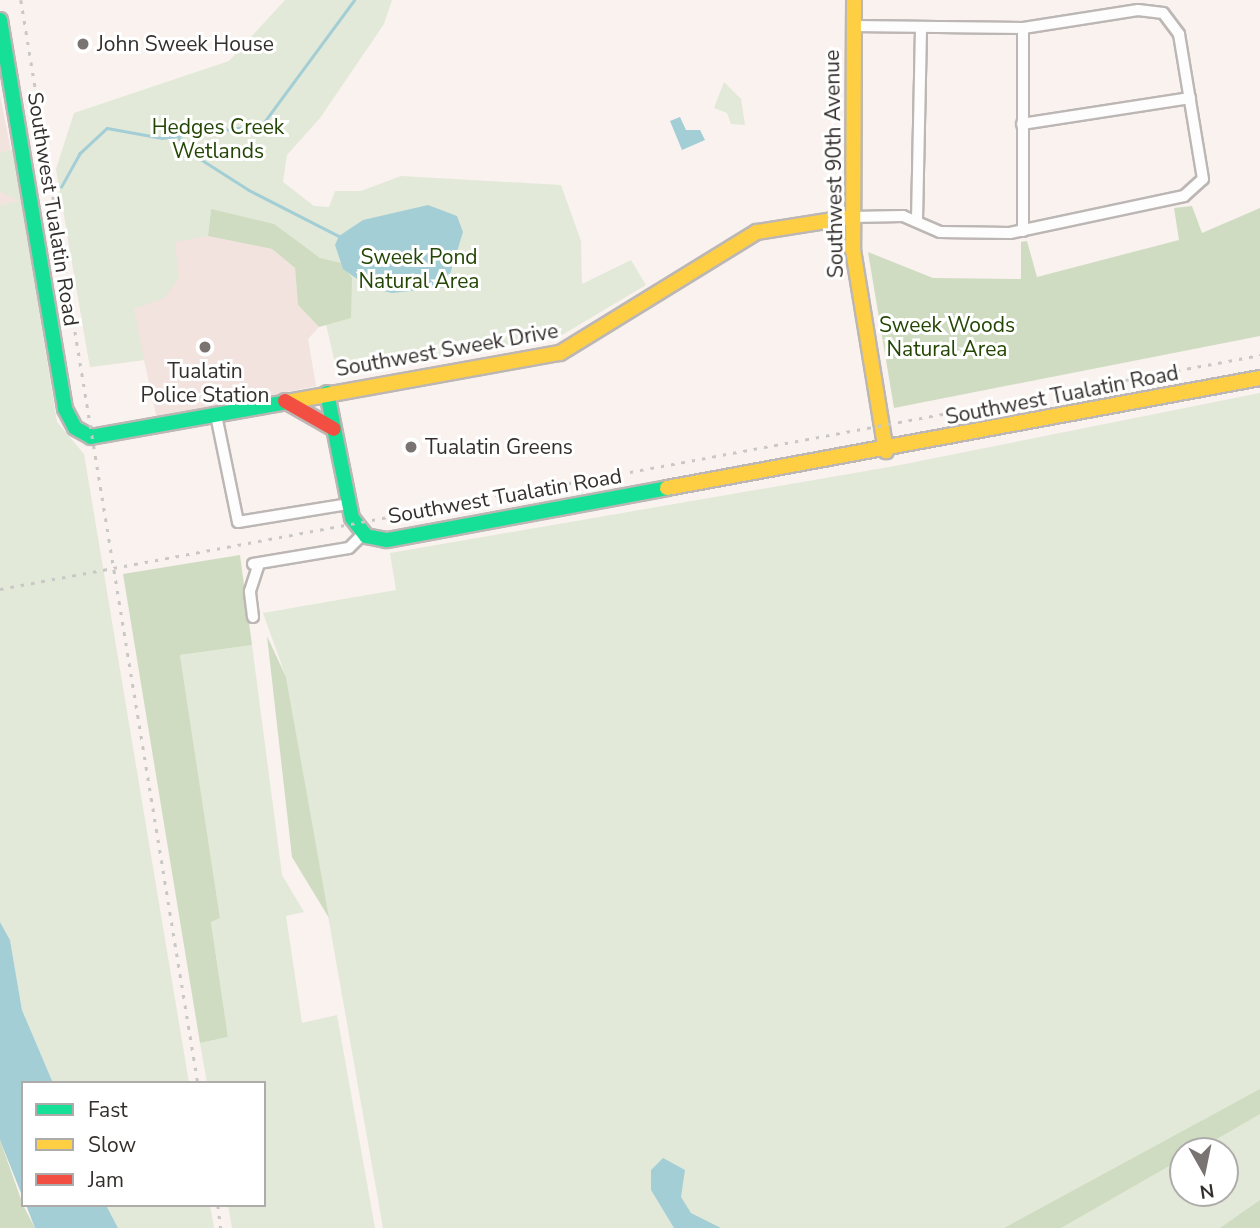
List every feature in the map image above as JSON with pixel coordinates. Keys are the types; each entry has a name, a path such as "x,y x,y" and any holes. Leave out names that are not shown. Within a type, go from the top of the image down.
{"main road":[{"name":"Southwest 90th Avenue","path":"854,0 852,216 859,302 886,451"},
{"name":"Southwest Tualatin Road","path":"0,20 2,60 72,424 85,435 102,436 327,393 348,504 363,534 399,539 886,451 1260,378"},
{"name":"Southwest Sweek Drive","path":"327,393 564,352 757,232 852,216"},
{"path":"284,400 334,429"}],"street":[{"path":"853,26 1023,28 1138,10 1169,18 1179,34 1189,98 1022,124"},
{"path":"917,220 921,28"},
{"path":"1023,28 1023,232"},
{"name":"Southwest Sweek Drive","path":"852,216 917,220 952,233 1023,232 1200,187 1189,98"},
{"path":"216,415 238,522 348,504"},
{"path":"253,617 250,591 256,564 349,548 363,534"}],"shaded area":[{"path":"0,95 21,201 0,205"},
{"path":"128,219 272,249 295,268 298,305 319,327 308,339 316,386 157,419 144,360 90,367 67,234"}],"green space":[{"path":"285,0 392,0 384,24 320,118 287,155 283,182 314,206 329,207 335,191 361,191 401,176 561,185 581,241 582,284 631,260 646,285 562,335 338,376 321,303 320,258 211,209 208,236 175,242 179,278 164,298 134,309 144,360 90,367 56,169 74,113 229,61"},
{"path":"724,82 741,99 745,125 731,124 727,113 714,108"},
{"path":"13,150 57,422 84,454 189,1081 52,1081 22,1010 10,940 0,922 0,205 19,201 0,191 0,152"},
{"name":"Sweek Woods Natural Area","path":"1192,206 1202,233 1260,208 1260,336 894,408 868,252 933,278 1021,279 1021,242 1027,241 1037,277 1179,240 1174,208"},
{"path":"211,209 274,224 320,258 341,263 352,278 351,318 319,327 298,305 295,268 272,249 208,236"},
{"path":"1260,393 1260,1228 383,1228 286,677 263,613 396,590 390,553 895,466"},
{"path":"240,555 252,645 180,655 220,918 211,922 228,1037 200,1043 123,574"},
{"path":"267,636 286,677 329,918 292,857"},
{"path":"252,645 282,875 304,912 286,916 302,1023 337,1015 375,1228 232,1228 228,1207 266,1207 266,1081 207,1081 200,1043 228,1037 211,921 220,918 180,655"},
{"path":"1260,1089 1260,1114 1220,1137 1172,1137"},
{"path":"1169,1138 1169,1166 1061,1228 1004,1228"},
{"path":"0,1140 21,1199 21,1207 24,1207 35,1228 0,1228"},
{"path":"1260,1200 1260,1228 1220,1228"},
{"path":"107,1207 210,1207 214,1228 118,1228"}],"water":[{"path":"680,117 686,130 700,130 705,140 682,150 670,121"},
{"path":"428,205 457,216 463,232 446,287 392,293 370,288 343,269 335,245 339,236 363,220"},
{"path":"0,922 10,940 22,1010 52,1081 21,1081 21,1193 0,1140"},
{"path":"663,1158 685,1170 681,1197 691,1213 721,1228 674,1228 651,1190 651,1170"},
{"path":"27,1207 107,1207 118,1228 35,1228"}],"waterway":[{"path":"61,187 79,154 107,128 162,138 262,125 354,0"},
{"path":"177,135 188,151 249,190 341,237"}],"railway":[{"path":"21,0 198,1081"},
{"path":"0,589 1260,355"},
{"path":"218,1207 221,1228"}],"traffic: fast":[{"path":"0,20 65,409 75,428 91,437 287,402"},
{"path":"327,393 352,518 366,536 387,540 667,488"}],"traffic: slow":[{"path":"854,0 853,250 886,451"},
{"path":"287,402 560,353 757,232 852,217"},
{"path":"667,488 1260,378"}],"traffic: jam":[{"path":"285,401 334,429"}],"place":[{"name":"John Sweek House","path":"83,44"},
{"name":"Tualatin Police Station","path":"205,347"},
{"name":"Tualatin Greens","path":"411,447"}],"park label":[{"name":"Hedges Creek Wetlands","path":"218,139"},
{"name":"Sweek Pond Natural Area","path":"419,269"}]}
